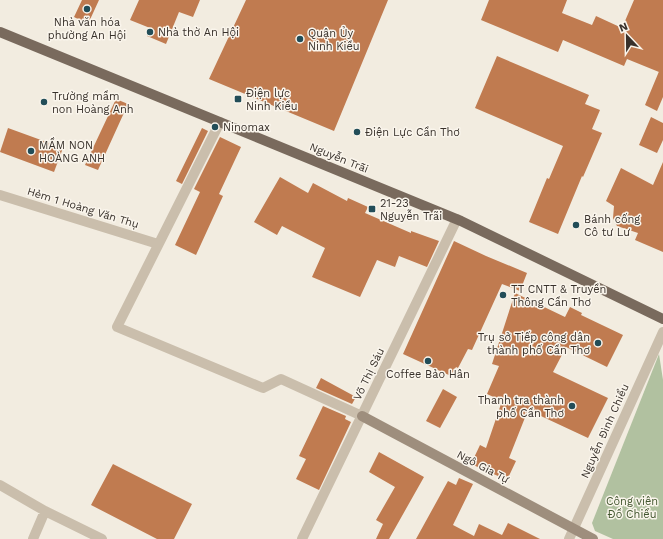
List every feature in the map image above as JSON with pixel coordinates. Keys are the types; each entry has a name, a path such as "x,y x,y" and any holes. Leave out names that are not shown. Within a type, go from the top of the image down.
{"main road":[{"name":"Nguyễn Trãi","path":"0,32 457,219 663,320"}],"street":[{"path":"220,122 118,327 263,388 281,379 362,416"},
{"name":"Hẻm 1 Hoàng Văn Thụ","path":"0,195 158,244"},
{"name":"Võ Thị Sáu","path":"302,539 457,219"},
{"name":"Nguyễn Đình Chiểu","path":"571,534 663,332"},
{"name":"Ngô Gia Tự","path":"362,416 571,534 593,539"},
{"path":"0,485 45,511 102,539"},
{"path":"33,539 45,511"}],"green space":[{"name":"Công viên Đồ Chiểu","path":"659,354 663,380 663,539 613,539 595,531 592,523"}],"building":[{"name":"Nhà văn hóa phường An Hội","path":"82,0 99,0 88,24 74,17"},
{"path":"139,0 200,0 193,17 179,12 166,44 147,36 150,28 130,20"},
{"name":"Quận Ủy Ninh Kiều","path":"246,0 388,0 334,131 209,79"},
{"path":"489,0 567,0 562,13 592,25 596,16 622,28 634,0 663,0 663,97 657,111 645,105 659,72 627,59 624,66 563,40 558,52 481,20"},
{"path":"497,56 589,95 585,104 600,110 592,129 602,133 558,234 529,222 547,178 549,179 563,146 475,108"},
{"path":"116,99 128,104 98,170 85,165"},
{"path":"651,117 663,123 663,140 657,153 639,145"},
{"name":"MẦM NON HOÀNG ANH","path":"8,128 63,148 54,172 0,152"},
{"path":"202,128 208,131 182,184 176,181"},
{"path":"220,137 241,147 219,194 223,196 196,255 175,245 200,192 194,189"},
{"path":"663,162 663,252 635,240 638,233 617,226 613,218 614,206 606,201 621,168 653,185"},
{"path":"280,177 308,193 313,183 347,201 348,198 368,207 365,213 411,233 411,231 439,241 427,267 399,256 395,267 377,260 360,297 312,277 325,248 282,226 277,235 254,222"},
{"path":"454,241 527,273 520,291 502,284 472,350 468,349 458,368 456,367 451,376 403,354"},
{"path":"515,293 565,317 570,307 582,313 581,315 623,335 607,367 566,347 553,372 608,398 588,438 528,410 509,458 516,461 507,480 471,464 480,445 486,448 502,401 487,394 499,366 492,364"},
{"path":"321,378 356,397 352,404 316,388"},
{"path":"443,389 457,397 440,428 426,421"},
{"path":"323,406 346,416 345,419 351,422 319,490 296,479 306,459 299,456"},
{"path":"379,452 424,477 389,539 376,539 383,524 376,520 395,487 369,472"},
{"path":"113,464 192,504 174,539 157,539 91,505"},
{"path":"459,478 473,484 453,525 474,536 479,524 502,535 508,523 540,539 416,539 448,481 456,485"}],"place":[{"name":"Nhà văn hóa phường An Hội","path":"87,9"},
{"name":"Nhà thờ An Hội","path":"150,32"},
{"name":"Quận Ủy Ninh Kiều","path":"300,39"},
{"name":"Điện lực Ninh Kiều","path":"238,99"},
{"name":"Trường mầm non Hoàng Anh","path":"44,102"},
{"name":"Ninomax","path":"215,127"},
{"name":"Điện Lực Cần Thơ","path":"357,132"},
{"name":"MẦM NON HOÀNG ANH","path":"31,151"},
{"name":"21-23 Nguyễn Trãi","path":"372,209"},
{"name":"Bánh cống Cô tư Lư","path":"576,225"},
{"name":"TT CNTT & Truyền Thông Cần Thơ","path":"503,295"},
{"name":"Trụ sở Tiếp công dân thành phố Cần Thơ","path":"598,343"},
{"name":"Coffee Bảo Hân","path":"428,361"},
{"name":"Thanh tra thành phố Cần Thơ","path":"572,406"}]}
